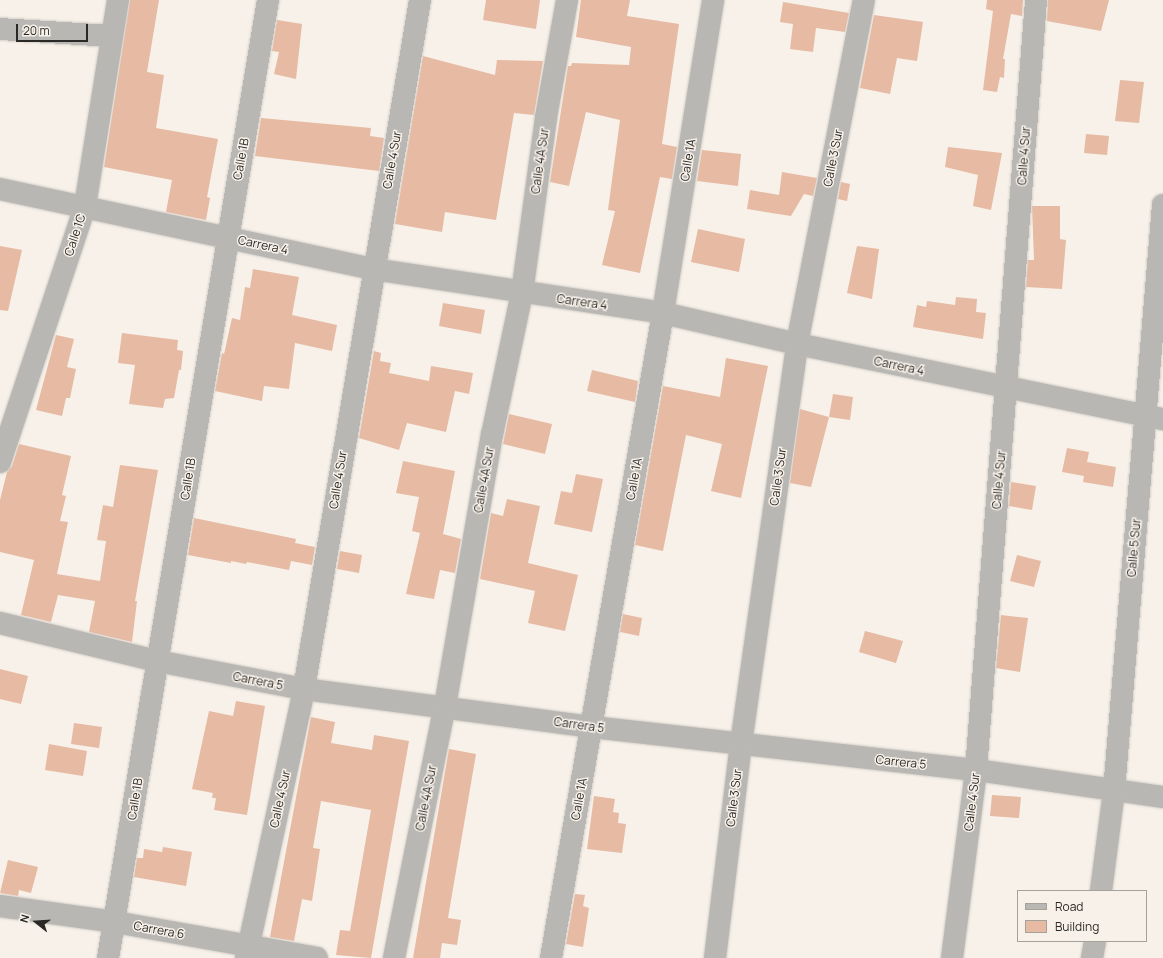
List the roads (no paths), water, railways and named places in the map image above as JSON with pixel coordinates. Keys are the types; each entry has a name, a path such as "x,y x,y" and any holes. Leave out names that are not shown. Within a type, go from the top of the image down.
{"street":[{"name":"Calle 1C","path":"0,462 85,206 118,0"},
{"name":"Calle 1B","path":"108,958 268,0"},
{"name":"Calle 4 Sur","path":"247,952 304,689 373,269 420,0"},
{"name":"Calle 4A Sur","path":"394,958 445,706 492,435 522,293 546,117 567,0"},
{"name":"Calle 1A","path":"551,958 663,313 713,0"},
{"name":"Calle 3 Sur","path":"716,958 741,744 797,344 864,0"},
{"name":"Calle 4 Sur","path":"952,958 976,770 1036,0"},
{"path":"0,29 112,36"},
{"name":"Carrera 4","path":"0,189 85,206 373,269 522,293 663,313 797,344 1006,389 1154,417"},
{"name":"Calle 5 Sur","path":"1101,890 1114,791 1154,417 1163,205"},
{"name":"Carrera 5","path":"0,623 157,661 304,689 445,706 592,727 976,770 1163,797"},
{"name":"Carrera 6","path":"0,906 115,922 247,952 317,958"},
{"path":"1092,958 1095,942"}]}
